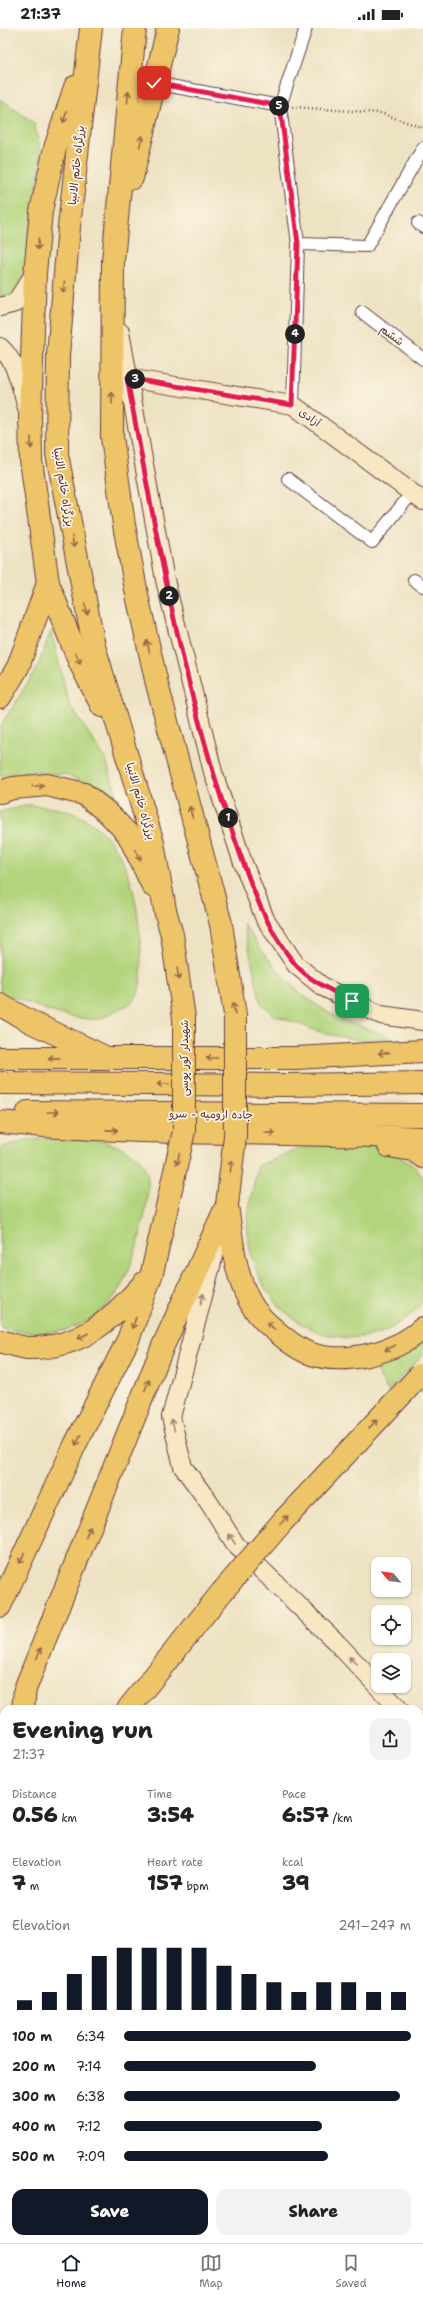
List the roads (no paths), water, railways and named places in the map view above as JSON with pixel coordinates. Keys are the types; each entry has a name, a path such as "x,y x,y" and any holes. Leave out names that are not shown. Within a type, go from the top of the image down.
{"highway":[{"path":"134,28 113,261 112,437 124,525 137,595 157,684 221,924 235,1015 235,1136 227,1205 236,1267 250,1303 268,1325 289,1342 307,1352 344,1359 380,1353 416,1334 423,1328"},
{"path":"113,261 168,28"},
{"path":"90,32 55,148 40,211 35,273 30,417 31,460 48,583 79,661 129,757"},
{"name":"بزرگراه خاتم الانبیا","path":"90,32 69,227 58,355 57,454 94,646 129,757 153,843 165,910 172,935"},
{"path":"0,697 18,667 48,583"},
{"path":"0,792 13,788 47,785 84,794 108,813 128,834 165,910"},
{"name":"شهیدلر کور پوسی","path":"0,1606 72,1452 128,1340 152,1273 184,1131 184,1018 172,935"},
{"path":"0,1005 33,1023 106,1057"},
{"path":"0,1058 296,1058 423,1051"},
{"path":"0,1083 286,1085 423,1083"},
{"name":"جاده ارومیه - سرو","path":"0,1113 423,1115"},
{"path":"0,1122 73,1129 326,1133 423,1138"},
{"path":"0,1138 73,1129"},
{"path":"326,1133 413,1150 423,1157"},
{"path":"23,1705 25,1689 160,1353 227,1205"},
{"path":"0,1341 26,1348 67,1344 101,1327 121,1309 152,1273"},
{"path":"131,1705 222,1592 288,1515 422,1374"}],"main road":[{"path":"0,307 15,303 35,273"},
{"path":"113,288 127,378 165,580 213,772 242,860 265,919 296,965 324,987 381,1015 423,1021"},
{"path":"0,347 6,353 17,372 30,417"},
{"name":"آزادی","path":"127,378 292,405 418,497"},
{"path":"227,1205 171,1417 183,1467 208,1501 236,1545 336,1642 395,1705"}],"street":[{"path":"292,405 298,244 280,106 306,28"},
{"path":"154,83 280,106"},
{"path":"298,244 367,246 423,148"},
{"name":"ششم","path":"362,312 423,359"},
{"path":"288,479 372,542 418,497"}]}
